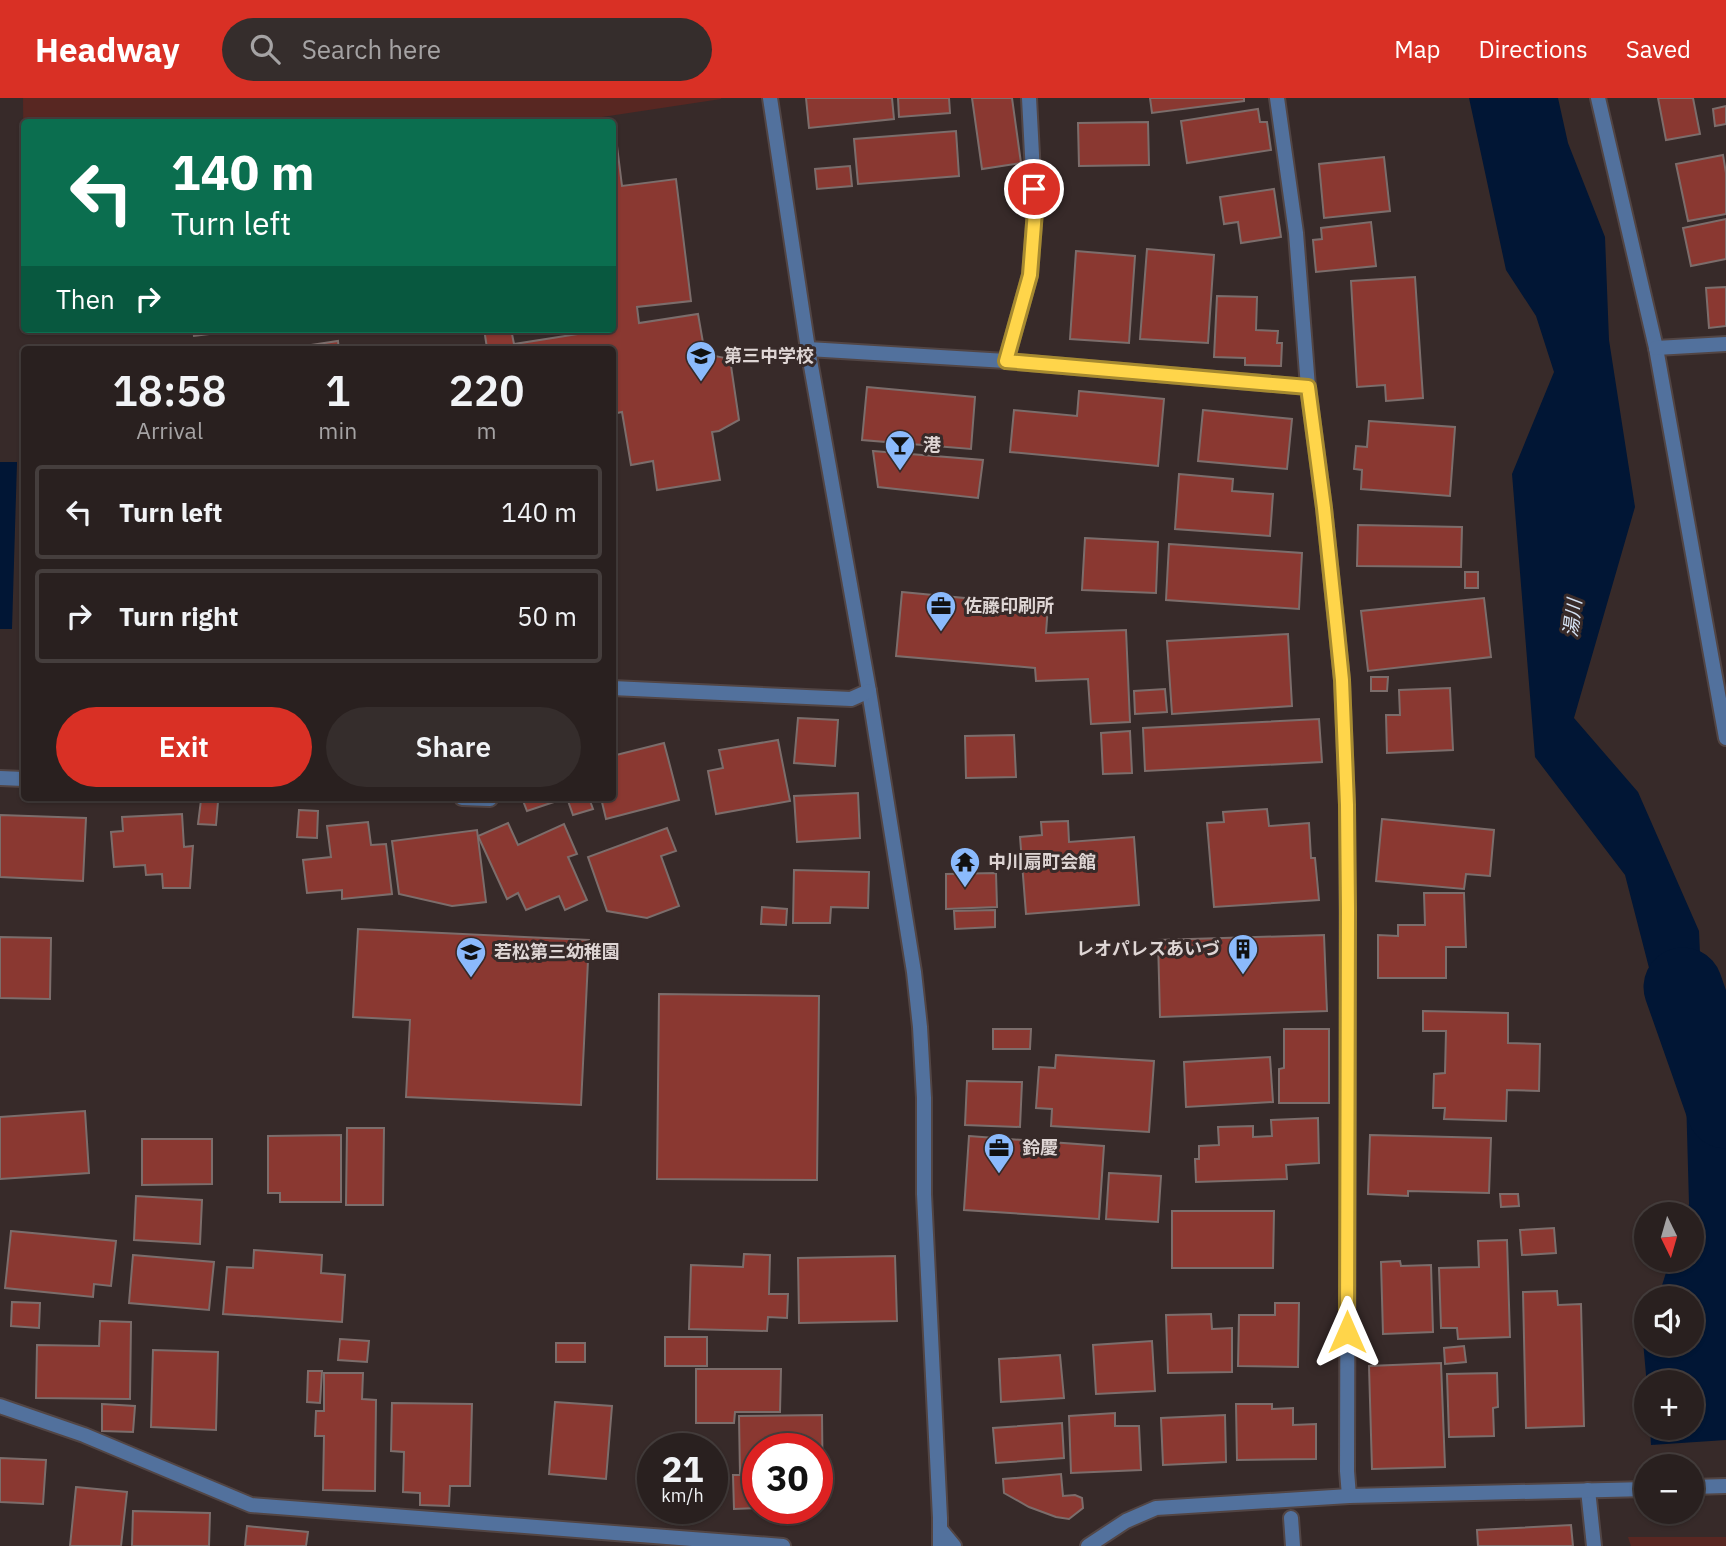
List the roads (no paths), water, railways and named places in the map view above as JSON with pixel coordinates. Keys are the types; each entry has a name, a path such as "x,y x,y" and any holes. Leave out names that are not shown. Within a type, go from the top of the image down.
{"street":[{"path":"770,98 808,349 901,883 920,1027 924,1098 924,1194 940,1546"},
{"path":"1006,361 1030,275 1035,211 1029,98"},
{"path":"1277,98 1296,233 1308,387 1342,680 1347,805 1349,1496"},
{"path":"1598,98 1656,348 1726,737"},
{"path":"1656,348 1726,344"},
{"path":"808,349 1006,361 1308,387"},
{"path":"616,688 851,698 869,691"},
{"path":"0,778 21,779"},
{"path":"0,1406 84,1435 251,1505 783,1546"},
{"path":"1704,1487 1726,1486"},
{"path":"1088,1546 1126,1521 1156,1508 1349,1496 1634,1489"},
{"path":"1588,1490 1594,1546"},
{"path":"1291,1517 1293,1546"},
{"path":"940,1529 954,1546"}],"water":[{"path":"1469,98 1558,98 1568,143 1605,237 1609,340 1635,507 1574,718 1638,792 1699,931 1701,977 1719,1089 1726,1115 1726,1440 1651,1445 1651,1440 1704,1440 1704,1370 1646,1370 1644,1356 1704,1356 1704,1286 1662,1286 1666,1272 1704,1272 1704,1202 1689,1202 1686,1096 1625,875 1535,757 1512,474 1554,372 1536,316 1506,270"},
{"path":"0,462 17,462 12,629 0,629"}],"waterway":[{"name":"湯川","path":"1683,987 1726,1109"}],"place":[{"name":"第三中学校","path":"701,383"},
{"name":"港","path":"900,472"},
{"name":"佐藤印刷所","path":"941,633"},
{"name":"中川扇町会館","path":"965,889"},
{"name":"レオパレスあいづ","path":"1243,976"},
{"name":"若松第三幼稚園","path":"471,979"},
{"name":"鈴慶","path":"999,1175"}]}
